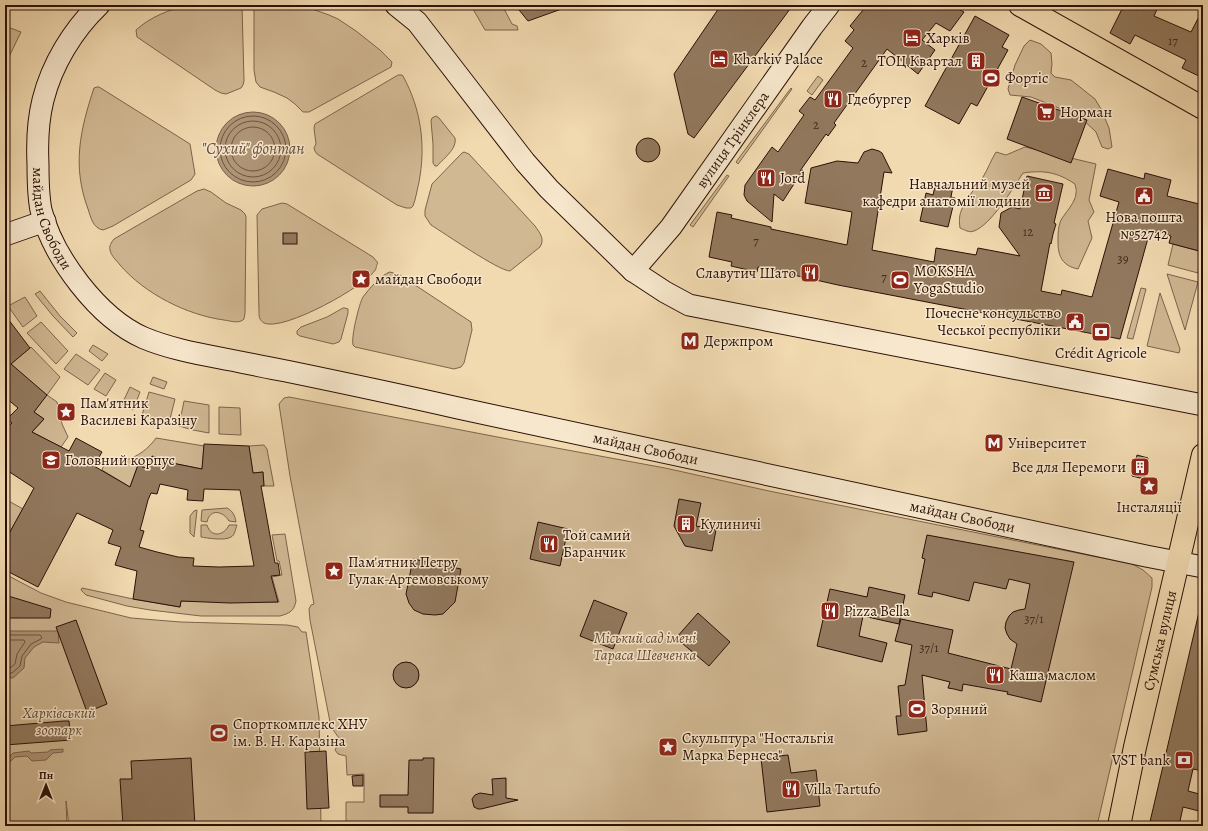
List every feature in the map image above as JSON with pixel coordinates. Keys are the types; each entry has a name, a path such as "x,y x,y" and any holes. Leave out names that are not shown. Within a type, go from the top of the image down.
{"main road":[{"name":"майдан Свободи","path":"99,5 82,22 67,46 54,69 43,102 38,138 39,198 45,221 60,256 83,288 100,307 121,324 143,337 178,350 346,383 473,412 1203,567"},
{"path":"396,5 417,22 525,162 549,189 633,271 665,292 690,305 1203,405"},
{"name":"вулиця Трінклера","path":"633,271 671,227 829,5"},
{"path":"1020,5 1203,108"},
{"path":"5,235 45,221"},
{"name":"Сумська вулиця","path":"1119,826 1135,747 1203,455"}],"green space":[{"path":"187,5 242,5 244,81 241,88 226,94 221,93 137,37 136,30 147,21"},
{"path":"254,5 301,5 338,19 380,50 392,62 391,67 309,112 303,112 287,98 260,87 256,82 254,70"},
{"path":"481,5 502,5 512,24 517,26 518,30 485,30 473,9"},
{"path":"5,26 21,32 5,65"},
{"path":"1030,40 1041,44 1051,53 1051,73 1055,77 1071,80 1095,99 1109,128 1112,147 1108,149 1102,147 1096,132 1079,116 1031,97 1010,95 1008,89 1015,65 1024,46"},
{"path":"398,75 402,75 414,101 418,114 422,141 419,182 414,203 411,208 397,205 317,154 314,148 316,144 315,124"},
{"path":"818,76 823,80 812,95 807,91"},
{"path":"97,87 190,144 195,174 191,180 113,226 103,230 95,225 90,216 83,193 79,163 85,119 94,88"},
{"path":"791,88 792,89 738,164 736,162"},
{"path":"436,116 455,138 455,142 452,150 437,166 435,166 433,163 431,121 432,118"},
{"path":"1025,147 1096,164 1089,200 1094,212 1088,221 1092,238 1078,269 1069,266 1062,260 1058,242 1061,220 1076,196 1075,184 1056,174 1044,172 1023,173 1008,196 987,222 972,232 960,228 959,220 961,211 968,197 983,177 996,152 1006,155"},
{"path":"464,152 469,154 535,226 541,236 542,241 540,247 510,271 484,259 431,225 425,216 425,210 432,184"},
{"path":"727,175 729,176 693,227 690,225"},
{"path":"204,189 211,192 226,203 241,210 246,217 245,313 242,321 237,322 210,317 181,308 168,302 154,294 130,275 116,260 110,249 111,243 114,239 197,191"},
{"path":"282,203 287,204 373,257 378,263 376,269 369,277 357,286 323,306 288,321 274,324 264,323 260,319 259,315 257,215 262,209"},
{"path":"1173,244 1203,252 1198,273 1168,265"},
{"path":"390,272 400,275 471,322 472,330 464,363 461,367 454,369 355,347 353,345 353,335 359,306 363,297 379,279"},
{"path":"1167,274 1198,282 1185,330"},
{"path":"1141,288 1146,289 1133,339 1127,338"},
{"path":"40,291 60,316 77,333 73,337 35,294"},
{"path":"1160,293 1180,349 1179,353 1147,346"},
{"path":"25,297 37,316 23,327 8,306"},
{"path":"343,308 348,309 348,313 339,342 333,344 297,334 297,331 301,327 327,317"},
{"path":"41,322 68,351 56,364 27,333"},
{"path":"93,345 108,354 102,361 89,351"},
{"path":"31,347 60,377 47,395 57,402 62,424 68,437 61,447 32,432 44,419 34,412 46,395 11,364"},
{"path":"76,354 100,370 88,385 64,369"},
{"path":"105,373 116,380 106,396 94,389"},
{"path":"153,377 167,382 164,389 150,384"},
{"path":"130,387 140,392 133,410 122,404"},
{"path":"149,392 175,399 169,423 142,415"},
{"name":"Міський сад імені Тараса Шевченка","path":"289,397 665,468 769,491 1132,564 1143,570 1152,578 1152,587 1097,826 346,826 346,802 364,802 364,774 347,775 346,756 338,754 335,750 339,744 339,738 331,727 310,620 309,609 311,605 314,604 290,476 279,404 284,398"},
{"path":"184,401 209,405 209,433 179,426"},
{"path":"219,407 240,408 241,435 219,434"},
{"path":"156,438 204,446 202,469 152,457 148,469 138,465 130,487 102,470 106,459 130,459 147,449"},
{"path":"264,445 267,449 274,486 264,486 263,472 253,473 249,446"},
{"path":"5,499 23,509 5,541"},
{"path":"227,508 233,514 236,522 229,521 217,512 211,515 207,522 201,521 202,510"},
{"path":"197,510 194,537 190,533 190,516"},
{"path":"201,525 207,525 211,532 218,534 227,529 229,525 237,525 232,536 220,539 201,537"},
{"path":"285,534 296,601 291,611 280,616 201,616 150,610 127,606 86,595 81,590 82,588 180,607 181,601 279,602 272,577 282,575 279,561 277,561 272,535"},
{"name":"Спорткомплекс ХНУ ім. В. Н. Каразіна","path":"5,574 41,593 66,602 131,618 181,622 287,625 298,627 302,632 306,632 319,717 321,826 69,826 66,801 67,826 5,826"}],"water":[{"name":"\"Сухий\" фонтан","path":"246,112 260,112 274,118 284,128 290,142 290,156 284,170 274,180 260,186 246,186 232,180 222,170 216,156 216,142 222,128 232,118"},
{"path":"5,631 58,631 59,643 43,642 34,647 25,658 24,668 13,678 5,677"},
{"path":"63,749 63,752 53,753 46,760 32,761 27,756 15,757 5,767 5,761 13,753 29,751 31,753 48,752 50,750"}],"building":[{"path":"515,5 570,5 570,6 528,21"},
{"name":"Kharkiv Palace","path":"721,5 793,5 694,138 688,134 674,74"},
{"path":"867,5 951,5 964,12 950,31 936,23 922,40 935,50 918,74 887,49 834,123 836,125 828,136 826,134 800,171 803,170 783,201 774,194 772,222 747,201 744,195 745,185 772,147 778,152 804,115 799,111 810,97 815,100 853,48 845,41 854,30 850,26"},
{"path":"1124,5 1137,10 1139,5 1159,5 1154,16 1191,32 1203,9 1203,78 1182,68 1186,60 1135,35 1130,44 1110,33"},
{"name":"ТОЦ Квартал","path":"975,16 1009,35 1002,47 1008,50 977,106 971,103 959,124 925,106"},
{"path":"1022,97 1087,120 1071,163 1007,139"},
{"path":"648,138 657,141 660,150 657,159 648,162 639,159 636,150 639,141"},
{"path":"872,149 882,153 892,173 884,172 872,250 934,262 936,248 976,255 978,248 1020,256 999,227 1001,213 1012,207 1020,209 1027,176 1063,184 1041,291 1061,295 1062,290 1092,297 1119,202 1100,196 1108,169 1144,179 1145,173 1171,180 1167,196 1203,205 1203,252 1169,243 1171,236 1150,231 1120,339 838,285 758,267 757,272 731,266 732,262 709,257 717,212 732,215 731,218 771,227 771,229 847,245 852,212 805,203 811,168 837,161 858,163 864,152"},
{"path":"936,182 953,186 951,197 955,198 948,227 920,221 926,193 933,195"},
{"path":"283,233 297,233 297,244 283,244"},
{"name":"Головний корпус","path":"5,315 30,348 11,364 47,395 34,412 44,419 32,432 69,451 76,438 102,452 94,466 130,487 138,465 148,469 152,456 177,464 202,469 204,444 249,446 253,473 263,472 264,486 261,486 275,563 278,563 280,575 271,576 278,602 230,603 181,601 180,607 133,599 137,571 115,565 121,547 108,543 113,530 77,513 38,587 5,570 5,541 34,488 5,469 5,429 12,423 7,419 18,408 5,397","holes":["160,484 188,490 187,500 203,501 204,489 240,490 254,566 193,566 194,558 178,557 139,547 144,531 140,530 151,493 157,494"]},
{"name":"Все для Перемоги","path":"1137,455 1148,458 1144,479 1132,476"},
{"name":"Кулиничі","path":"679,499 701,503 696,526 716,530 712,551 685,546 674,526"},
{"name":"Той самий Баранчик","path":"538,522 568,529 560,566 530,559"},
{"path":"927,535 1074,562 1041,702 1007,694 1008,692 963,684 962,691 948,688 950,682 922,675 927,731 898,735 896,716 901,716 898,686 905,685 912,645 895,641 901,619 953,630 948,653 1011,669 1017,644 1010,639 1007,634 1005,628 1006,622 1013,612 1025,609 1030,584 1009,579 1006,589 974,582 969,601 933,592 932,597 918,594 925,559 922,558"},
{"path":"413,559 461,569 455,602 443,614 423,614 414,610 409,603 406,594"},
{"path":"869,587 905,595 899,624 863,616 859,636 887,643 882,662 817,646 830,589 867,597"},
{"path":"5,595 51,609 50,618 5,618"},
{"path":"594,600 627,613 613,649 580,636"},
{"path":"1199,612 1203,612 1203,771 1193,769 1188,791 1203,795 1203,812 1183,807 1179,826 1149,826"},
{"path":"698,613 730,642 709,666 676,638"},
{"path":"76,620 107,704 87,712 56,627"},
{"path":"406,662 415,666 419,675 415,684 406,688 397,684 393,675 397,666"},
{"path":"69,721 71,740 5,745 5,726"},
{"path":"326,751 329,808 307,809 305,752"},
{"name":"Villa Tartufo","path":"788,755 791,773 816,770 820,806 767,812 761,758"},
{"path":"191,758 195,826 123,826 120,779 132,779 131,761"},
{"path":"423,758 434,758 433,813 408,813 408,807 380,807 380,795 408,795 409,760 423,760"},
{"path":"363,775 363,786 353,786 352,776"},
{"path":"506,778 506,798 518,800 481,809 474,807 472,799 475,795 480,793 493,795 492,779"}],"place":[{"name":"Харків","path":"912,38"},
{"name":"Kharkiv Palace","path":"719,59"},
{"name":"ТОЦ Квартал","path":"976,61"},
{"name":"Фортiс","path":"991,78"},
{"name":"Гдебургер","path":"833,99"},
{"name":"Норман","path":"1046,112"},
{"name":"Jord","path":"766,178"},
{"name":"Навчальний музей кафедри анатомії людини","path":"1044,193"},
{"name":"Нова пошта №52742","path":"1144,196"},
{"name":"Славутич Шато","path":"810,273"},
{"name":"майдан Свободи","path":"361,279"},
{"name":"MOKSHA YogaStudio","path":"900,280"},
{"name":"Почесне консульство Чеської республіки","path":"1075,322"},
{"name":"Crédit Agricole","path":"1101,332"},
{"name":"Держпром","path":"690,341"},
{"name":"Пам'ятник Василеві Каразіну","path":"66,412"},
{"name":"Університет","path":"994,443"},
{"name":"Головний корпус","path":"51,460"},
{"name":"Все для Перемоги","path":"1140,467"},
{"name":"Інсталяції","path":"1149,486"},
{"name":"Кулиничі","path":"686,524"},
{"name":"Той самий Баранчик","path":"549,544"},
{"name":"Пам'ятник Петру Гулак-Артемовському","path":"334,571"},
{"name":"Pizza Bella","path":"830,611"},
{"name":"Каша маслом","path":"995,675"},
{"name":"Зоряний","path":"917,709"},
{"name":"Спорткомплекс ХНУ ім. В. Н. Каразіна","path":"219,733"},
{"name":"Скульптура \"Ностальгія Марка Бернеса\"","path":"668,747"},
{"name":"VST bank","path":"1184,760"},
{"name":"Villa Tartufo","path":"791,789"}],"park label":[{"name":"Харківський зоопарк","path":"59,722"}]}
